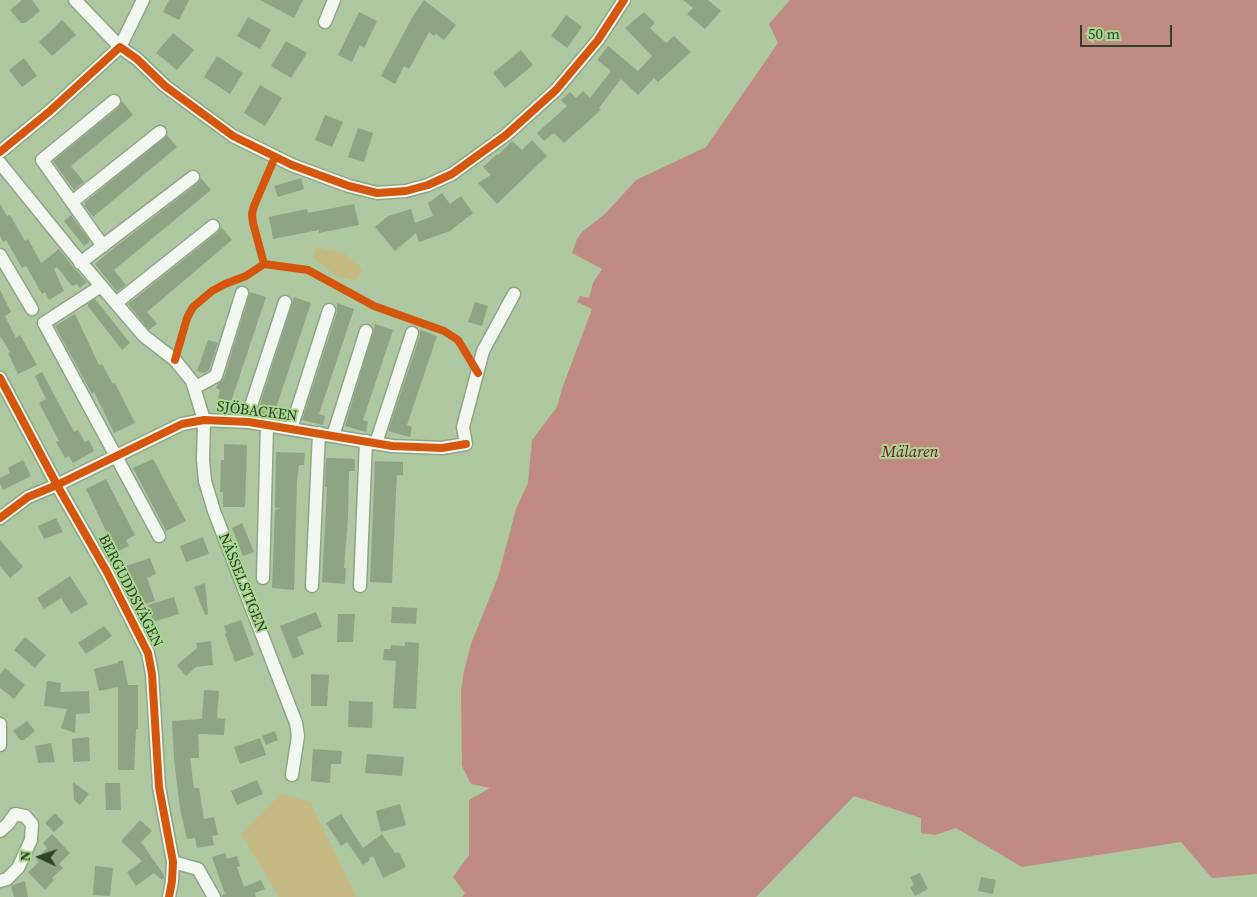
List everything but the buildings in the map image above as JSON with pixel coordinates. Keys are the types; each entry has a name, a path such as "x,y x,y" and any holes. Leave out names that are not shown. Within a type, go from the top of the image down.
{"street":[{"path":"75,0 120,46 166,86 233,136 292,165 349,186 377,193 406,191 428,185 452,174 506,135 556,90 598,40 624,0"},
{"path":"0,152 50,111 120,46 143,0"},
{"path":"325,22 334,0"},
{"path":"103,246 42,160 114,101"},
{"path":"72,202 160,132"},
{"name":"NÄSSELSTIGEN","path":"0,163 80,262 144,336 175,360 192,381 204,420 203,460 205,481 214,511 296,723 298,736 292,775"},
{"path":"80,262 193,177"},
{"path":"116,303 213,226"},
{"path":"0,255 32,308"},
{"path":"101,286 44,323 159,536"},
{"path":"194,388 216,376 242,293"},
{"name":"SJÖBACKEN","path":"0,518 28,497 57,485 182,424 204,420 267,424 392,446 442,448 466,444 463,427 483,351 514,294"},
{"name":"SJÖBACKEN","path":"246,422 285,302"},
{"name":"SJÖBACKEN","path":"291,429 329,310"},
{"path":"333,436 366,330"},
{"path":"360,586 371,442 412,333"},
{"name":"BERGUDDSVÄGEN","path":"0,378 148,653 152,674 159,787 172,862 172,881 169,897"},
{"name":"SJÖBACKEN","path":"263,578 267,424"},
{"path":"312,586 319,433"},
{"path":"0,724 0,745"},
{"path":"0,832 15,814 25,816 32,824 31,840 18,868 7,879 0,881"},
{"path":"172,862 198,869 214,897"}],"shaded area":[{"path":"317,247 345,254 363,269 356,281 337,276 313,258"},
{"path":"281,794 310,802 357,897 279,897 241,834"}],"water":[{"name":"Mälaren","path":"790,0 1257,0 1257,874 1212,878 1181,842 1022,867 956,828 935,835 921,833 921,818 854,796 756,897 462,897 465,893 453,877 469,855 469,800 490,788 471,784 462,766 461,691 464,671 471,644 498,577 516,509 528,483 532,440 557,407 592,309 577,302 580,296 589,298 593,283 602,269 572,253 577,239 582,232 605,214 636,180 706,147 778,43 769,24"}],"cycle path":[{"path":"0,152 50,111 120,47 137,59 165,86 233,136 292,165 349,186 377,193 406,191 428,185 452,174 506,135 556,90 598,40 624,0"},
{"path":"264,264 252,214 275,157"},
{"path":"175,360 187,318 193,307 212,291 246,276 264,264 308,270 374,306 444,331 458,340 478,373"},
{"path":"0,378 57,485 107,572 148,653 152,674 159,787 173,862 169,897"},
{"path":"0,518 28,497 57,485 182,424 204,420 249,422 392,446 442,448 466,444"}]}
